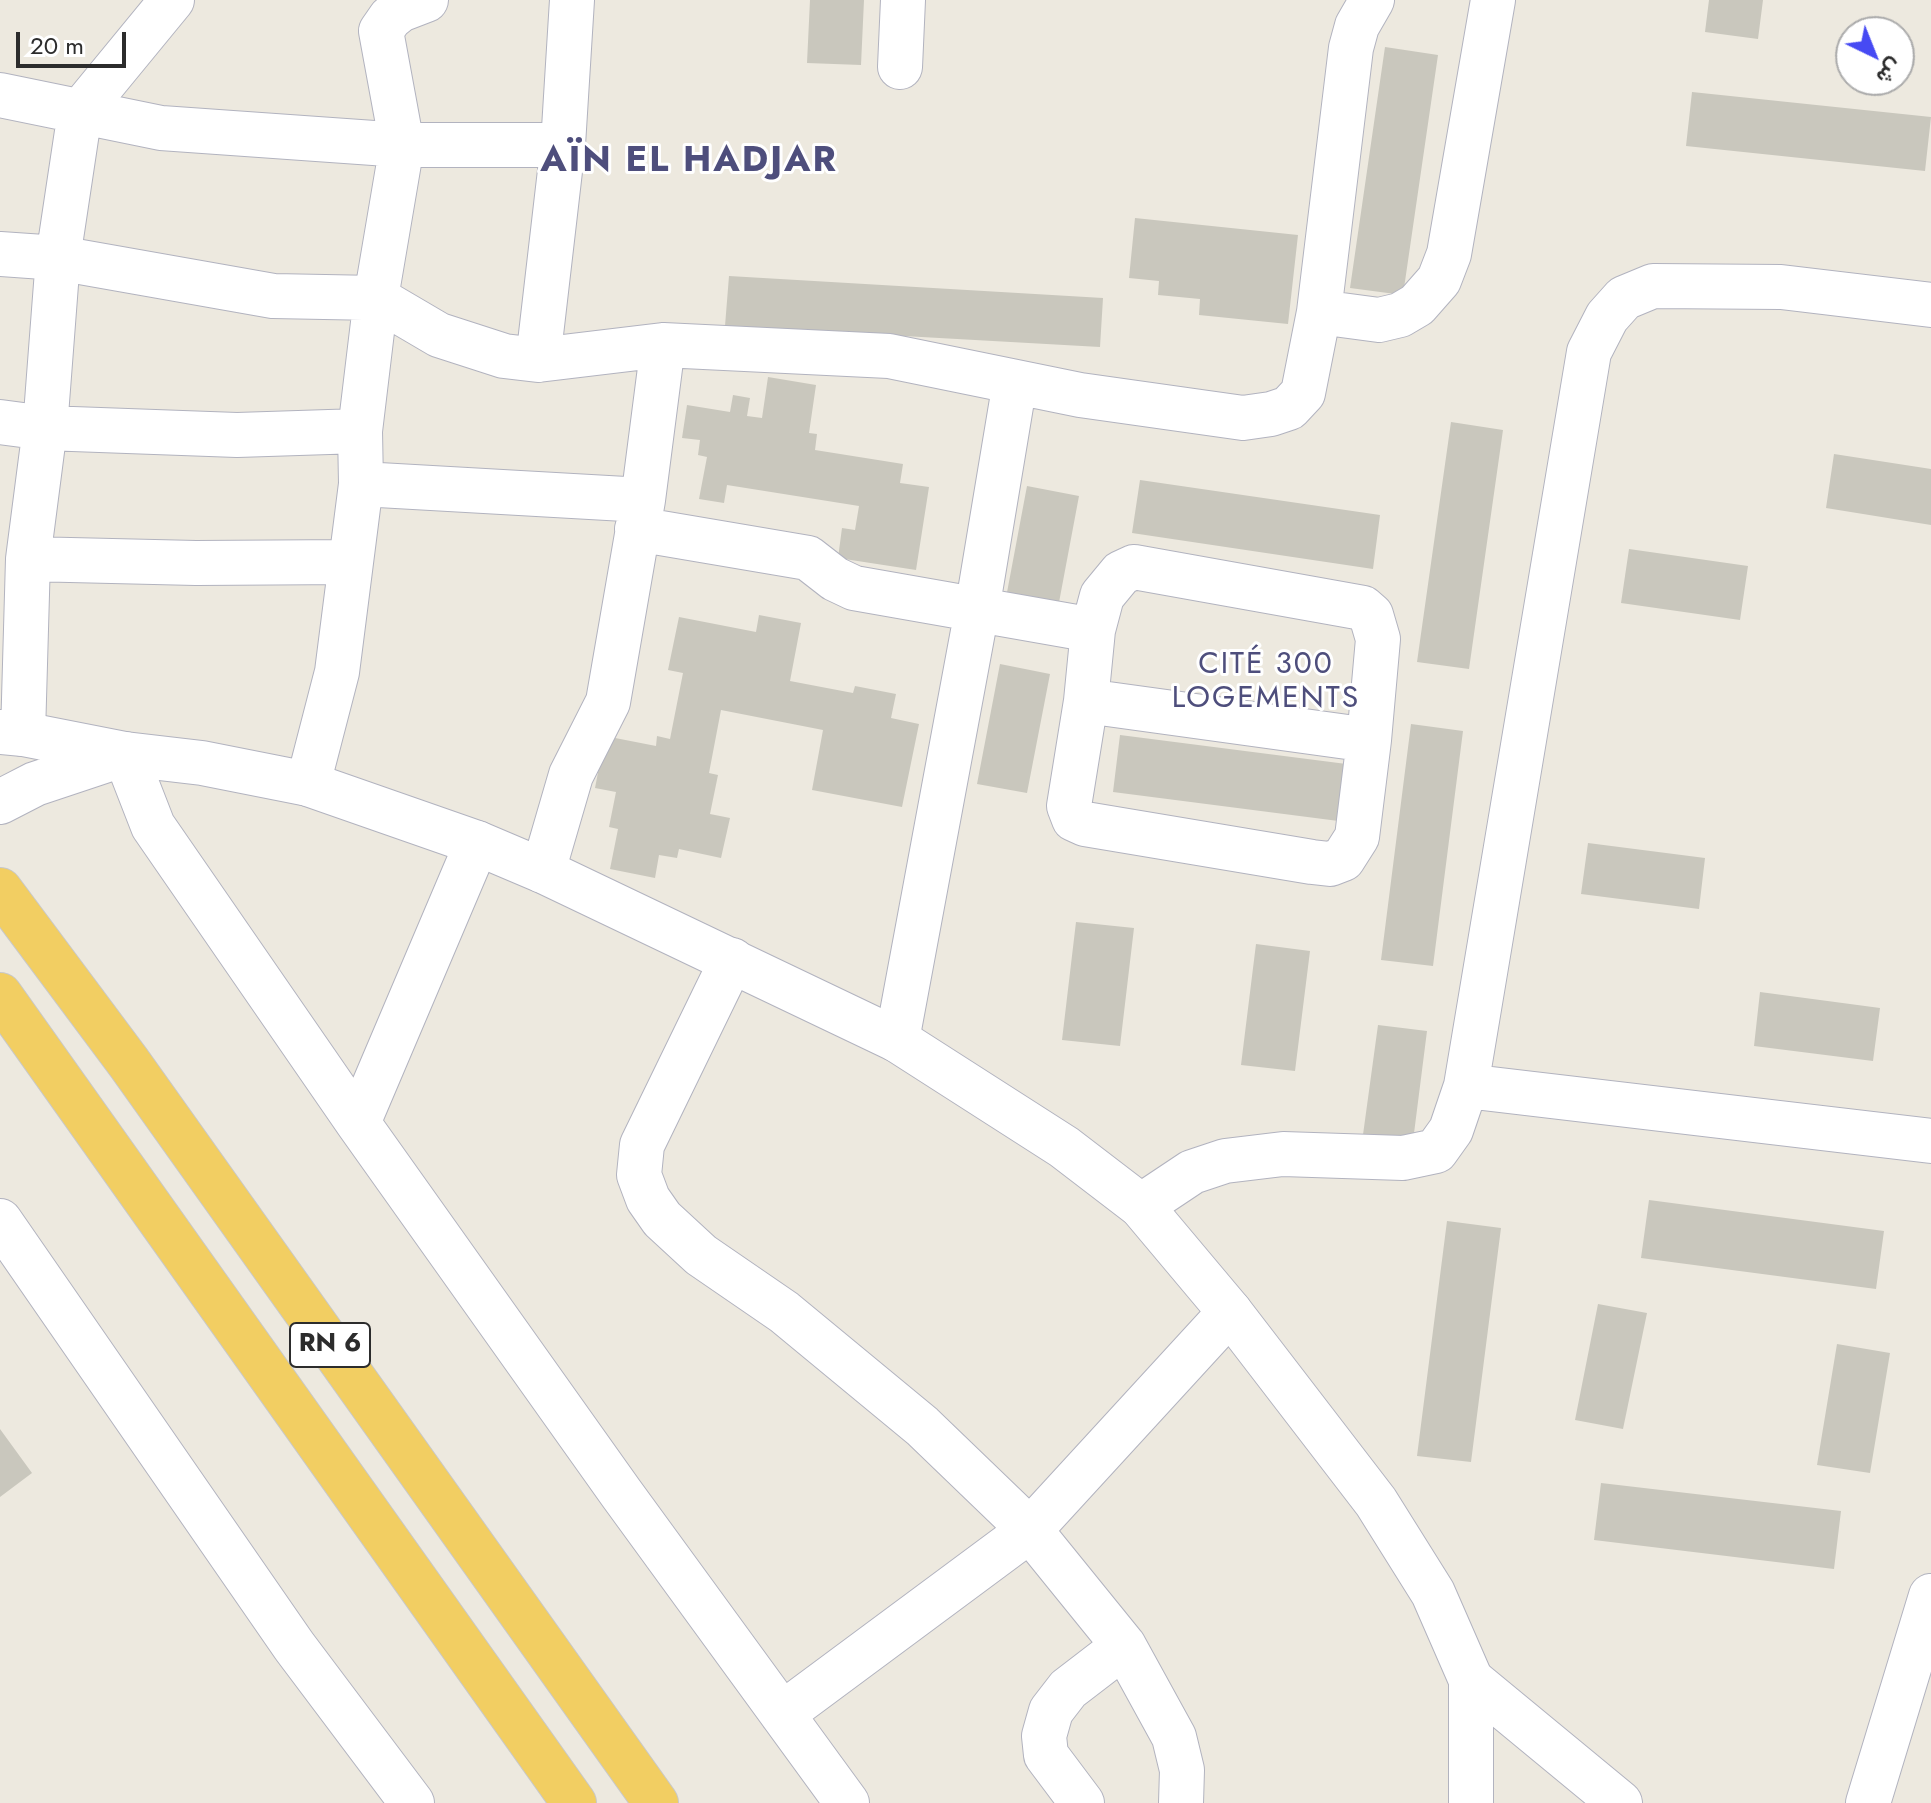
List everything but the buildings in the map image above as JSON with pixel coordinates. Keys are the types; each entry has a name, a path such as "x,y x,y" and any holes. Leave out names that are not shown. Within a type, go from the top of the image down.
{"highway":[{"name":"RN 6","path":"0,890 129,1063 656,1803"},
{"name":"RN 6","path":"0,995 574,1803"}],"street":[{"path":"172,0 80,112 58,258 45,428 28,559 12,733 125,754 202,763 308,784 477,843 543,871 897,1040 1064,1147 1141,1206 1230,1312 1376,1502 1433,1593 1471,1680 1471,1803"},
{"path":"308,784 337,672 361,484 360,431 376,298 402,145 381,31 400,10 426,0"},
{"path":"538,360 563,145 572,0"},
{"path":"900,67 903,0"},
{"path":"0,254 58,258 273,296 376,298 439,335 504,356 538,360 663,345 889,356 1080,395 1243,418 1271,414 1289,408 1303,393 1319,312 1351,48 1357,26 1372,0"},
{"path":"1319,312 1379,320 1400,315 1417,305 1439,280 1449,254 1491,0"},
{"path":"0,95 161,128 402,145 563,145"},
{"path":"1141,1206 1192,1172 1225,1161 1283,1154 1403,1158 1436,1151 1451,1130 1466,1086 1589,352 1607,317 1624,298 1653,286 1781,287 1931,305"},
{"path":"543,871 571,775 608,702 640,514 663,345"},
{"path":"897,1040 977,610 1015,382"},
{"path":"0,422 45,428 237,435 360,431"},
{"path":"361,484 640,514 808,558 835,579 854,588 1093,630"},
{"path":"28,559 196,563 350,562"},
{"path":"1134,567 1363,608 1371,615 1378,639 1369,740 1357,837 1343,859 1330,864 1312,862 1085,824 1074,819 1069,806 1086,701 1093,630 1102,596 1121,573 1134,567"},
{"path":"1086,701 1369,740"},
{"path":"0,802 35,784 125,754"},
{"path":"125,754 153,826 358,1123 621,1493 847,1803"},
{"path":"358,1123 477,843"},
{"path":"732,960 642,1145 639,1175 648,1199 662,1219 701,1255 784,1312 922,1426 1030,1530 1124,1646 1174,1737 1182,1770 1181,1803"},
{"path":"1466,1086 1931,1141"},
{"path":"0,1221 294,1646 412,1803"},
{"path":"782,1714 1030,1530 1230,1312"},
{"path":"1868,1803 1928,1617"},
{"path":"1082,1803 1046,1755 1044,1736 1051,1711 1068,1689 1124,1646"},
{"path":"1471,1680 1620,1803"}],"district":[{"name":"AÏN EL HADJAR","path":"689,162"},
{"name":"CITÉ 300 LOGEMENTS","path":"1266,683"}]}
